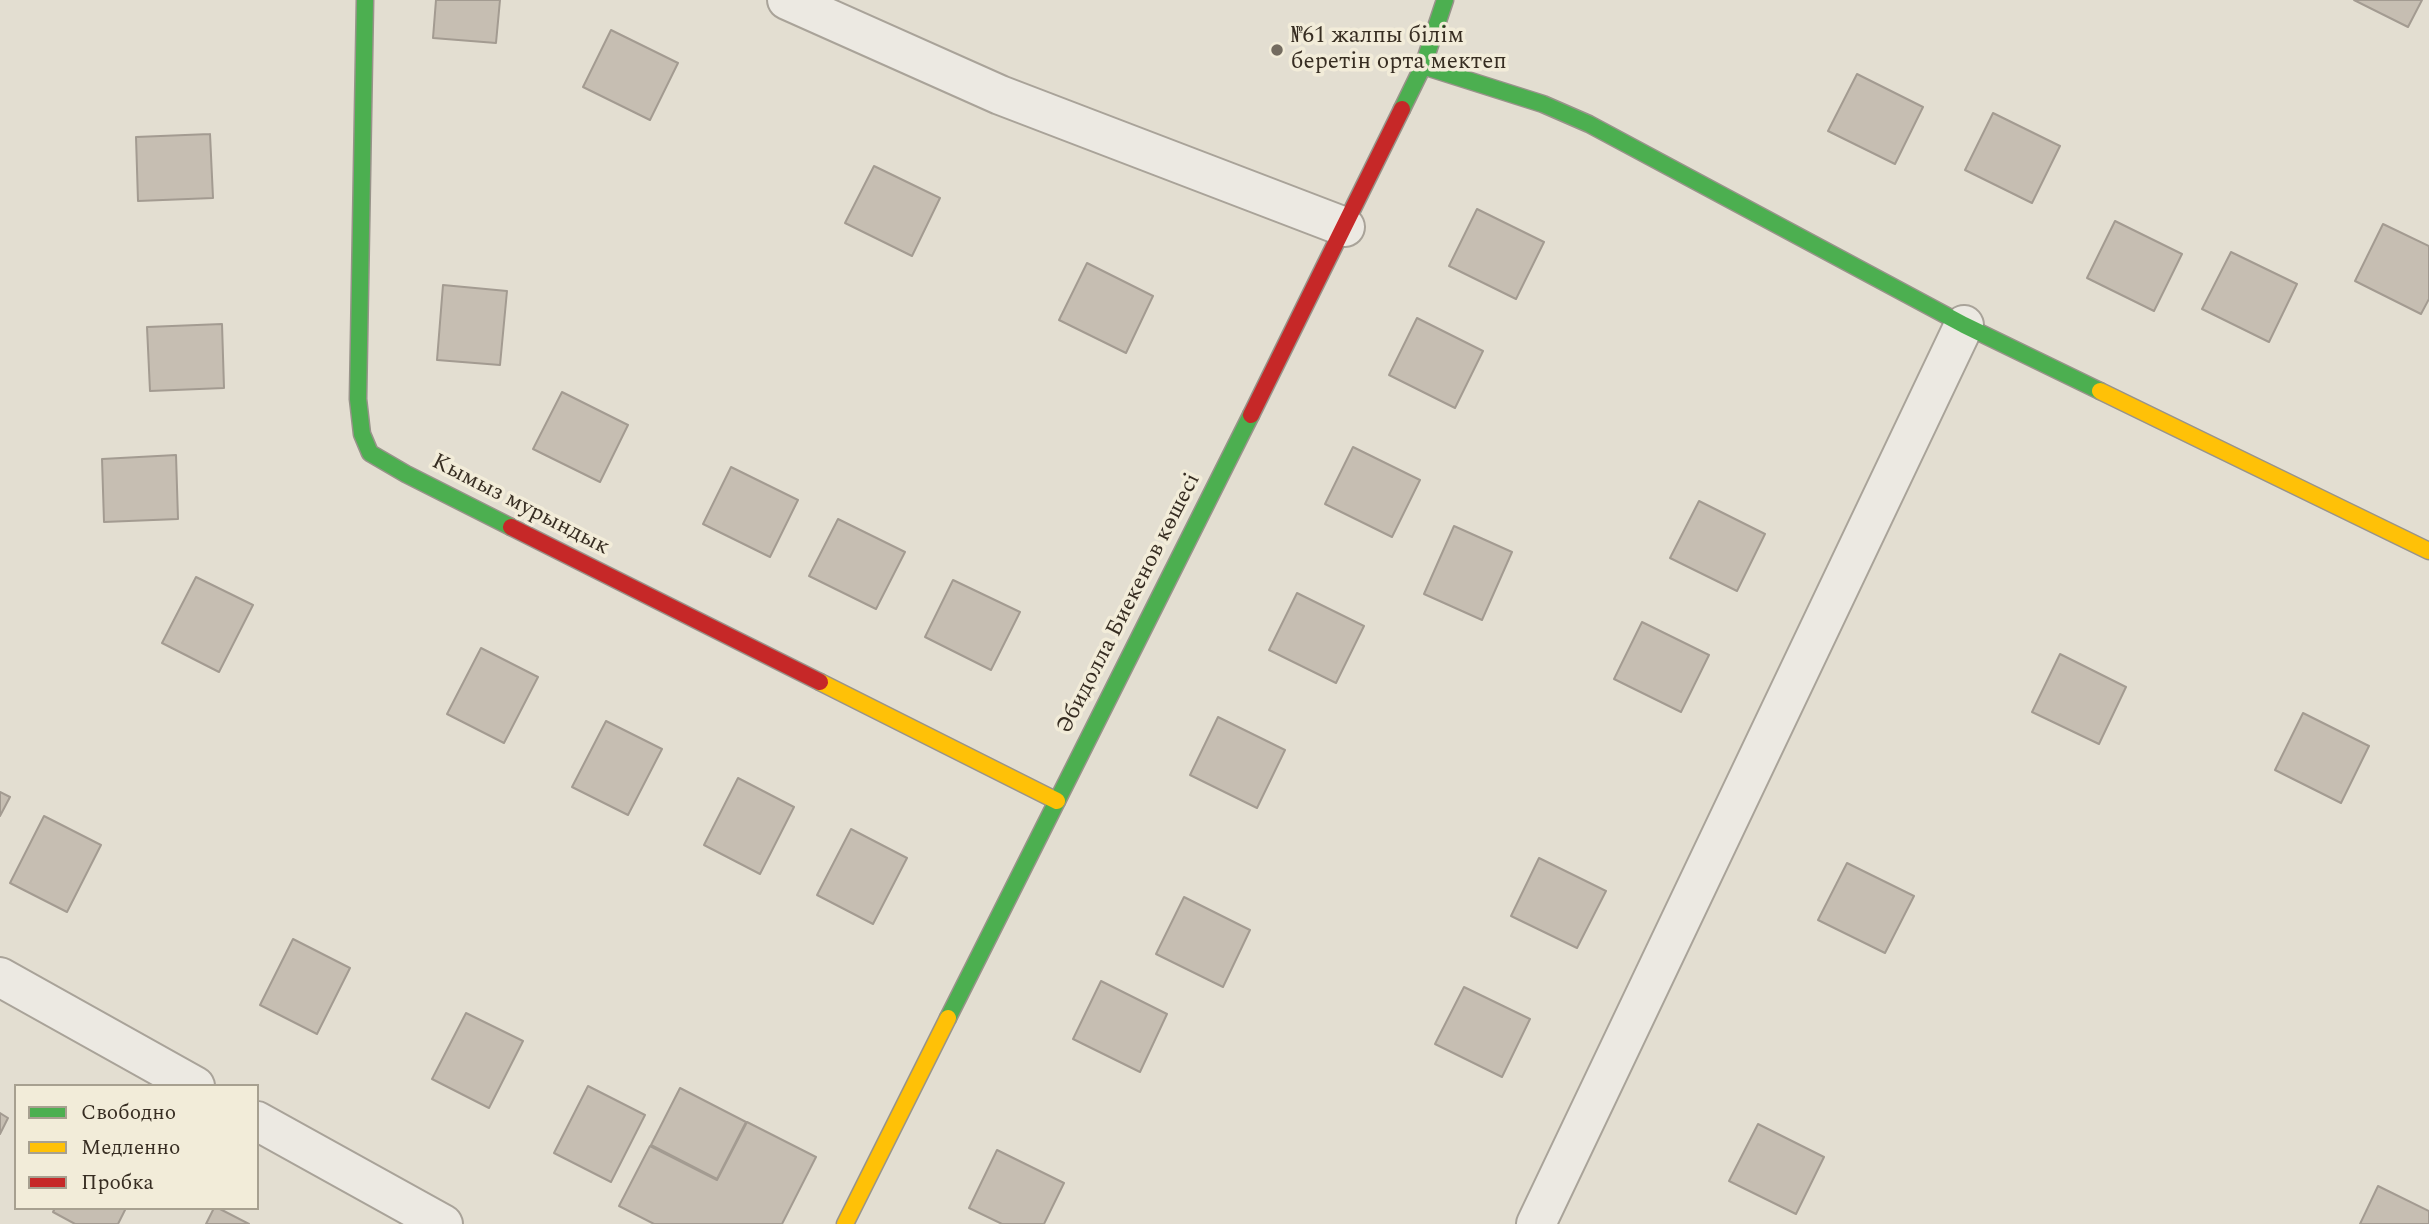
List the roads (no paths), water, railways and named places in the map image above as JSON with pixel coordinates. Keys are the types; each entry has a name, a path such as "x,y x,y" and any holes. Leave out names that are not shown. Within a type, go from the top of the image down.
{"street":[{"name":"Кымыз мурындык","path":"365,0 358,399 362,434 370,453 406,474 1057,800"},
{"path":"787,0 1000,95 1345,227"},
{"name":"Әбидолла Биекенов көшесі","path":"845,1224 1345,227 1423,66 1446,0"},
{"path":"1423,66 1543,104 1589,124 1964,325 2429,551"},
{"path":"1536,1224 1964,325"},
{"path":"0,978 191,1084"},
{"path":"259,1122 443,1224"}],"place":[{"name":"№61 жалпы білім беретін орта мектеп","path":"1277,50"}]}
